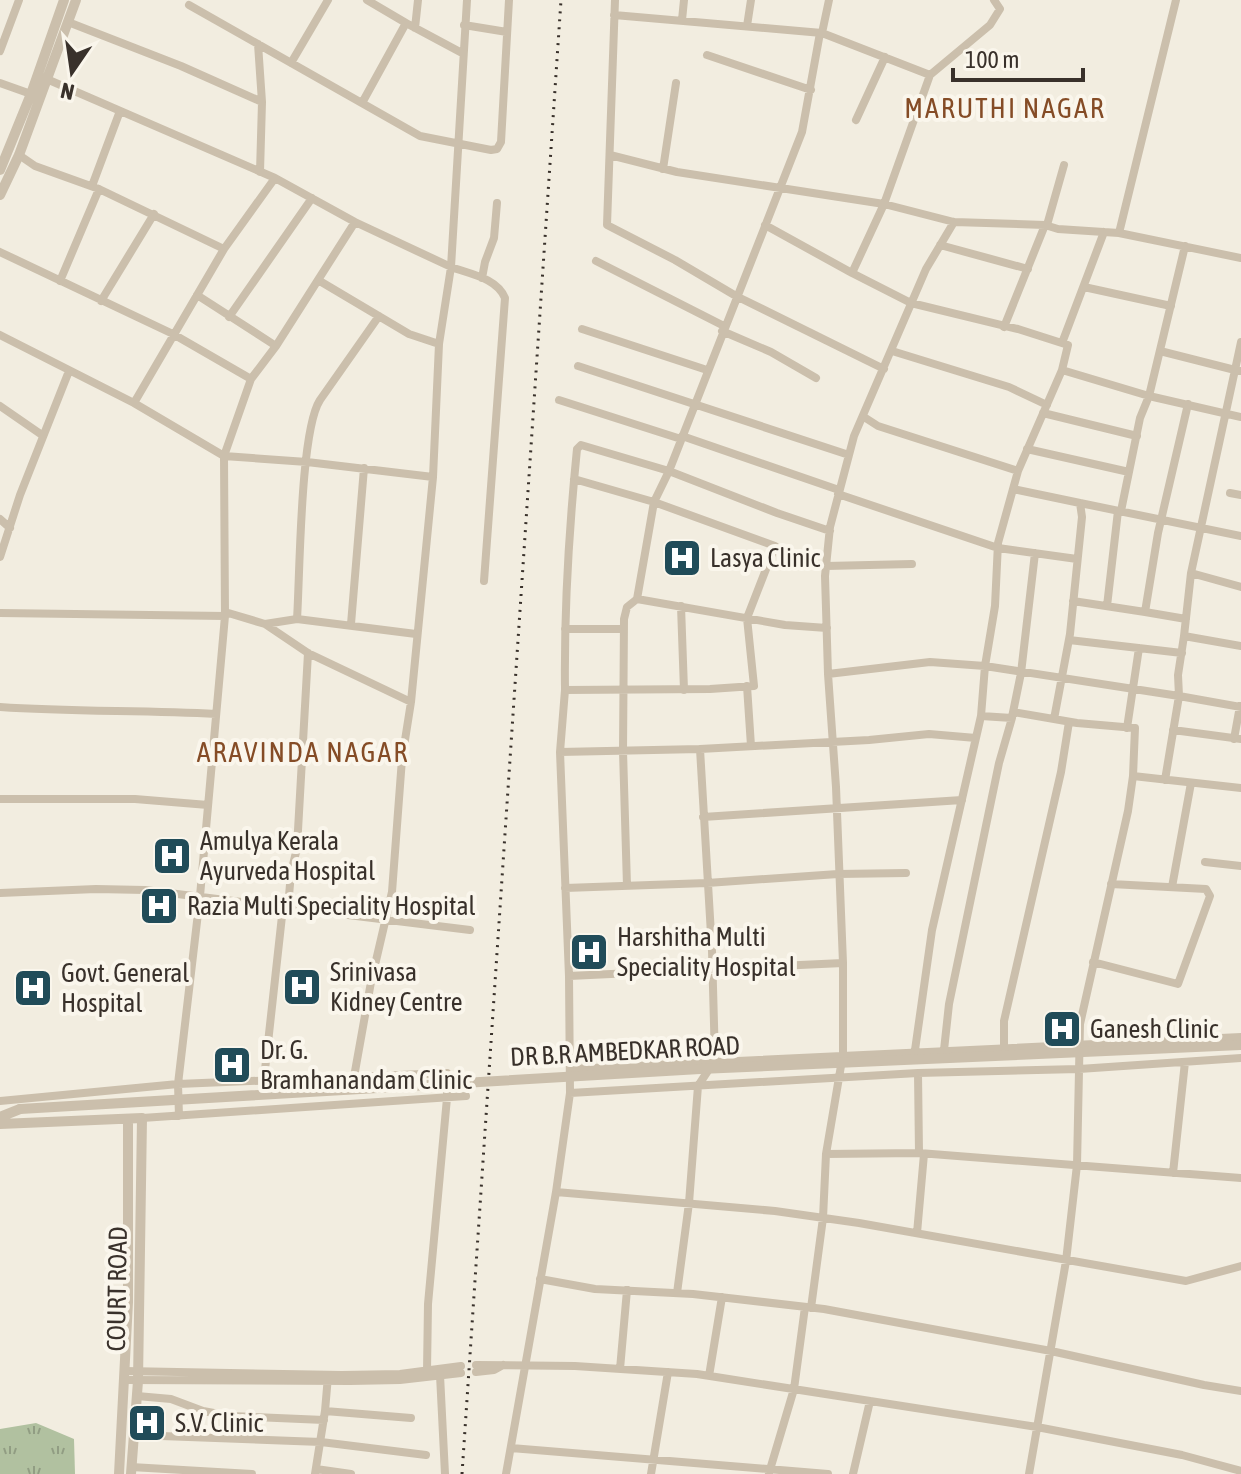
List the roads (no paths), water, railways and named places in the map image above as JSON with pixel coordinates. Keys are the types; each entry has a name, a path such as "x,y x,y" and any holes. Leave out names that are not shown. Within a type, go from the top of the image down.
{"street":[{"path":"0,51 19,0"},
{"path":"0,195 31,94 43,78 64,0"},
{"path":"8,161 76,0"},
{"path":"291,63 328,0"},
{"path":"367,0 462,53"},
{"path":"354,1077 371,982 392,892 402,759 411,702 433,477 439,344 451,267 456,143 467,0"},
{"path":"188,2 420,136 491,150 501,145 509,0"},
{"path":"615,0 607,225 736,296 884,369"},
{"path":"682,20 684,0"},
{"path":"747,26 751,0"},
{"path":"627,886 623,691 627,607 637,599 654,502 669,471 805,123 829,0"},
{"path":"852,273 884,204 930,75 990,25 1000,9 993,0"},
{"path":"1119,233 1176,0"},
{"path":"362,103 410,26 416,1"},
{"path":"614,15 821,33 930,75"},
{"path":"68,22 181,66 262,102"},
{"path":"464,25 507,32"},
{"path":"258,44 262,102 260,172"},
{"path":"707,55 811,90"},
{"path":"856,120 885,57"},
{"path":"43,78 275,178 355,222 501,289 505,302 484,581"},
{"path":"0,83 31,94"},
{"path":"663,169 676,83"},
{"path":"60,281 96,188 120,111"},
{"path":"610,155 663,169 884,204 954,222 1046,225 1119,233 1241,258"},
{"path":"8,161 35,166 96,188 224,249"},
{"path":"1004,327 1046,225 1064,165"},
{"path":"134,403 224,249 275,178"},
{"path":"229,317 312,198"},
{"path":"482,278 494,238 497,203"},
{"path":"101,301 154,214"},
{"path":"179,1116 178,1084 200,896 225,614 224,456 251,379 276,346 355,222"},
{"path":"770,1472 794,1389 823,1218 826,1154 843,1054 837,809 828,674 826,566 830,531 849,455 864,417 911,303 954,222"},
{"path":"765,225 911,303 1018,329 1068,345 1062,370 1018,471 998,548 995,606 981,716 932,930 915,1050"},
{"path":"1062,343 1104,232"},
{"path":"940,245 1028,269"},
{"path":"1107,606 1120,511 1140,418 1149,396 1185,246"},
{"path":"0,252 173,334 251,379"},
{"path":"596,261 816,378"},
{"path":"318,280 409,334 439,344"},
{"path":"1084,287 1171,306"},
{"path":"197,295 276,346"},
{"path":"297,619 313,415 379,316"},
{"path":"582,329 707,370"},
{"path":"0,335 134,403 224,456 433,477"},
{"path":"1165,780 1179,696 1191,573 1238,371 1241,342"},
{"path":"892,351 1009,387 1045,409 1137,436"},
{"path":"1160,351 1238,371"},
{"path":"578,366 849,455"},
{"path":"1062,370 1149,396 1241,417"},
{"path":"0,557 42,435 69,371"},
{"path":"559,400 681,438 998,548 1077,559"},
{"path":"1145,612 1161,520 1188,404"},
{"path":"0,406 42,435"},
{"path":"864,417 878,426 1018,471"},
{"path":"506,1474 556,1192 570,1093 569,976 560,752 577,449 581,445 669,471 830,531"},
{"path":"1027,449 1129,472"},
{"path":"351,624 364,468"},
{"path":"565,690 684,690 754,686 747,618 775,546 654,502 574,479"},
{"path":"1013,489 1241,536"},
{"path":"1230,493 1241,495"},
{"path":"1054,719 1069,640 1082,517 1080,503"},
{"path":"0,519 10,528"},
{"path":"944,1050 949,1004 1021,673 1035,553"},
{"path":"826,566 912,564"},
{"path":"1191,573 1241,587"},
{"path":"637,599 785,625 827,628"},
{"path":"1073,601 1186,619"},
{"path":"681,606 684,690"},
{"path":"0,613 225,614 265,624 308,653 411,702"},
{"path":"265,624 297,619 416,634"},
{"path":"565,629 624,629"},
{"path":"1184,636 1241,646"},
{"path":"1069,640 1182,653"},
{"path":"1127,728 1139,648"},
{"path":"264,1079 286,907 297,848 308,653"},
{"path":"828,674 930,662 985,666 1241,706 1237,739 1173,730"},
{"path":"747,686 751,746"},
{"path":"0,707 216,714"},
{"path":"981,716 1012,715 1135,728 1128,811 1080,1024 1077,1165 1066,1261 1029,1474"},
{"path":"1004,1048 1004,1021 1061,772 1069,722"},
{"path":"560,752 700,749 929,734 976,738"},
{"path":"677,1293 689,1203 698,1086 715,1060 700,749"},
{"path":"1133,776 1241,788"},
{"path":"1172,887 1191,783"},
{"path":"0,799 135,799 208,805"},
{"path":"703,817 962,800"},
{"path":"1205,862 1241,866"},
{"path":"565,888 906,873"},
{"path":"1093,962 1175,985 1180,983 1210,894 1206,889 1111,884"},
{"path":"0,893 145,890 470,930"},
{"path":"569,976 843,963"},
{"path":"570,1069 915,1050 1241,1037"},
{"name":"DR B.R AMBEDKAR ROAD","path":"0,1117 16,1110 700,1069 1241,1045"},
{"path":"570,1093 918,1073 1079,1069 1241,1058"},
{"path":"1173,1173 1185,1062"},
{"path":"0,1103 178,1084 447,1073 428,1293 427,1371"},
{"path":"917,1233 922,1154 918,1073"},
{"path":"0,1124 179,1116 466,1096"},
{"name":"DR B.R AMBEDKAR ROAD","path":"0,1103 16,1110"},
{"name":"COURT ROAD","path":"131,1470 138,1376 142,1118"},
{"name":"COURT ROAD","path":"119,1474 125,1376 128,1119"},
{"path":"826,1154 922,1154 1241,1178"},
{"path":"556,1192 823,1218 1186,1281 1241,1266"},
{"path":"540,1279 595,1289 677,1293 808,1307 1051,1351 1241,1391"},
{"path":"620,1369 627,1290"},
{"path":"709,1376 722,1297"},
{"path":"476,1368 494,1370 504,1365 525,1365 709,1376 1037,1427 1182,1455 1241,1471"},
{"path":"125,1376 400,1380 461,1370 327,1378"},
{"path":"651,1474 668,1372"},
{"path":"440,1375 445,1474"},
{"path":"327,1378 316,1472 351,1474"},
{"path":"137,1396 171,1399 203,1411 230,1416 411,1418"},
{"path":"853,1474 870,1401"},
{"path":"134,1435 321,1442 426,1455"},
{"path":"511,1448 770,1472 828,1474"},
{"path":"131,1470 252,1474"}],"railway":[{"path":"462,1474 561,0"}],"place":[{"name":"Lasya Clinic","path":"682,558"},
{"name":"Amulya Kerala Ayurveda Hospital","path":"172,856"},
{"name":"Razia Multi Speciality Hospital","path":"159,906"},
{"name":"Harshitha Multi Speciality Hospital","path":"589,952"},
{"name":"Srinivasa Kidney Centre","path":"302,987"},
{"name":"Govt. General Hospital","path":"33,988"},
{"name":"Ganesh Clinic","path":"1062,1029"},
{"name":"Dr. G. Bramhanandam Clinic","path":"232,1065"},
{"name":"S.V. Clinic","path":"147,1423"}],"district":[{"name":"MARUTHI NAGAR","path":"1005,108"},
{"name":"ARAVINDA NAGAR","path":"303,752"}]}
